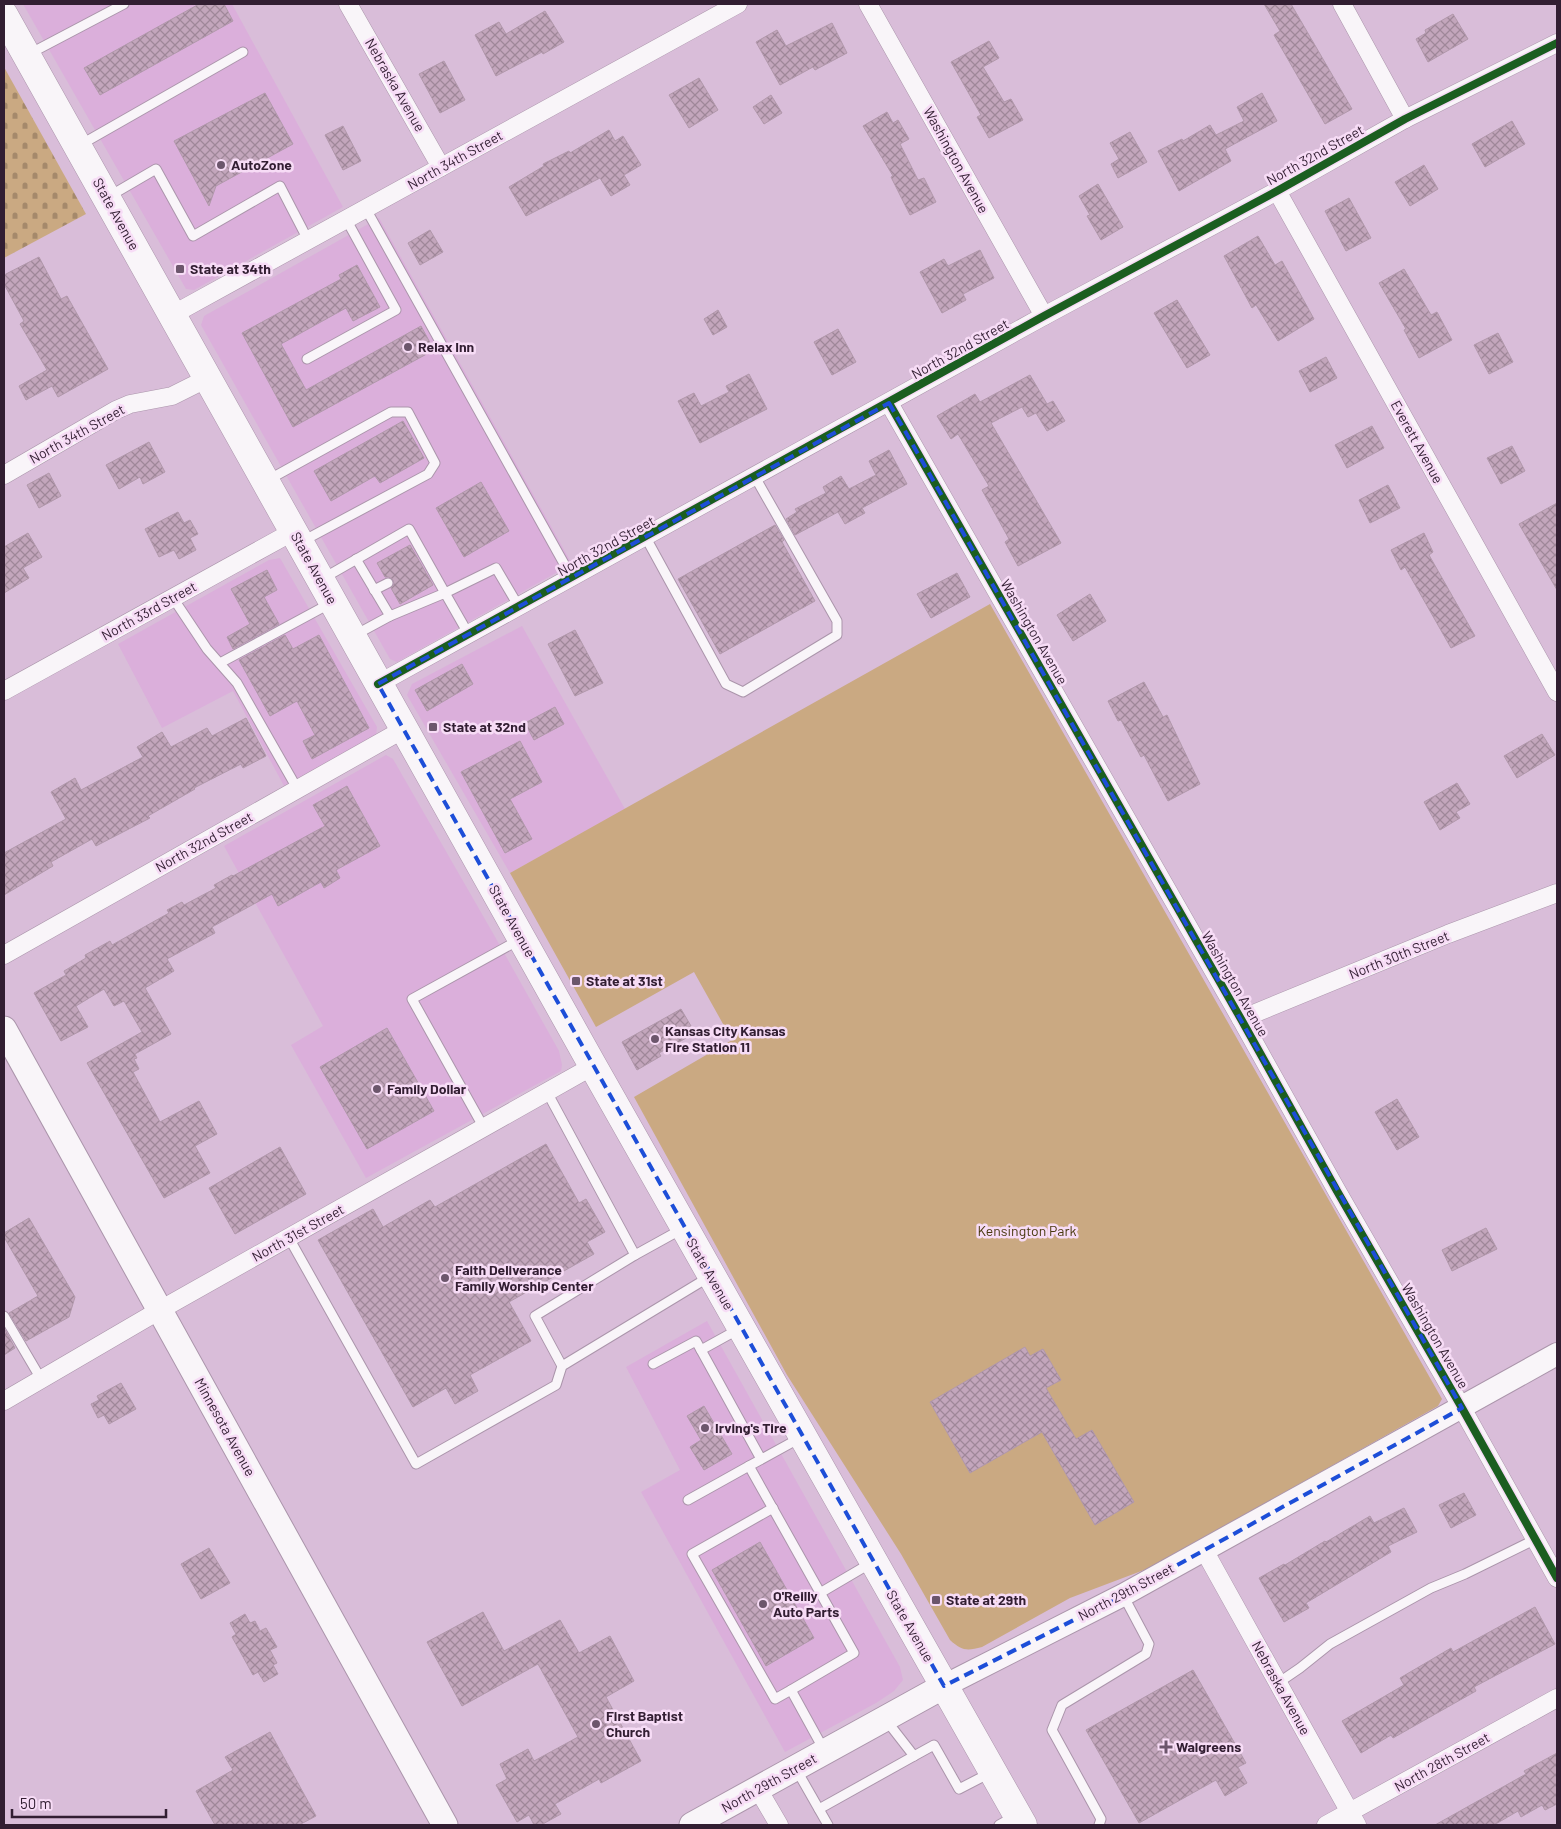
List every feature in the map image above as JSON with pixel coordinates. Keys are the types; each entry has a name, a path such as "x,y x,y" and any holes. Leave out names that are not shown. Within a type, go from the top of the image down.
{"main road":[{"name":"State Avenue","path":"4,15 684,1228 944,1686 992,1772 1013,1822"},
{"name":"Minnesota Avenue","path":"4,1029 445,1825"},
{"name":"North 29th Street","path":"692,1825 944,1686"}],"street":[{"name":"Nebraska Avenue","path":"348,4 441,167"},
{"name":"North 34th Street","path":"172,315 738,4"},
{"name":"Washington Avenue","path":"868,4 1044,316"},
{"path":"1342,4 1406,119"},
{"name":"North 32nd Street","path":"378,684 646,538 1044,316 1278,191 1406,119 1557,44"},
{"name":"Everett Avenue","path":"1278,191 1557,692"},
{"name":"North 34th Street","path":"4,474 116,410 130,404 172,396 208,378"},
{"name":"Washington Avenue","path":"889,403 1241,1018 1557,1578"},
{"name":"North 33rd Street","path":"4,691 173,598 297,537"},
{"name":"North 32nd Street","path":"4,955 404,729"},
{"name":"North 30th Street","path":"1241,1018 1448,934 1557,893"},
{"name":"North 31st Street","path":"4,1401 160,1310 593,1066"},
{"name":"North 29th Street","path":"944,1686 1123,1595 1557,1354"},
{"name":"Nebraska Avenue","path":"1204,1550 1354,1819"},
{"name":"North 28th Street","path":"1326,1825 1354,1819 1557,1698"},
{"path":"758,1789 779,1825"}],"lane":[{"path":"27,55 124,4"},
{"path":"78,146 243,52"},
{"path":"106,198 156,170 193,236 280,186 308,240"},
{"path":"366,209 572,578"},
{"path":"306,359 396,310 346,219"},
{"path":"266,482 391,412 408,412 435,463 428,474 297,537"},
{"path":"646,538 726,684 743,692 837,635 837,621 755,477"},
{"path":"220,663 327,591 356,559 409,529 424,563 445,593 469,635"},
{"path":"356,559 390,616"},
{"path":"352,637 390,616 445,593 496,568 519,607"},
{"path":"374,590 388,583"},
{"path":"173,598 207,649 237,683 298,790"},
{"path":"484,1128 412,999 522,938"},
{"path":"547,1092 635,1255"},
{"path":"562,1366 535,1316 635,1255 684,1228"},
{"path":"288,1238 416,1464 556,1385 562,1366 712,1276"},
{"path":"4,1316 41,1379"},
{"path":"701,1350 741,1328"},
{"path":"653,1364 696,1341 761,1459"},
{"path":"688,1500 803,1437"},
{"path":"749,1466 773,1508 854,1653 776,1699 692,1554 773,1508"},
{"path":"1278,1683 1330,1644 1431,1588 1465,1574 1536,1539"},
{"path":"820,1593 874,1562"},
{"path":"1099,1825 1101,1818 1052,1730 1062,1705 1146,1654 1149,1644 1123,1595"},
{"path":"791,1690 825,1752"},
{"path":"886,1719 914,1756"},
{"path":"819,1810 934,1745 959,1790 992,1772"},
{"path":"796,1768 828,1825"}],"highlighted area":[{"path":"889,403 1462,1408 1123,1595 944,1686 378,684"}],"shaded area":[{"path":"23,4 232,4 343,207 194,290 186,289"},
{"path":"379,218 572,564 397,662 390,659 201,325 204,316"},
{"path":"280,558 377,727 376,736 284,786 233,691 162,728 118,644 269,560"},
{"path":"522,626 625,809 510,873 407,695 412,684"},
{"path":"386,755 393,759 494,935 559,1051 562,1065 561,1071 366,1178 291,1045 323,1026 224,846"},
{"path":"707,1321 900,1667 903,1680 894,1691 876,1703 785,1752 641,1492 680,1470 626,1367"}],"green space":[{"path":"4,67 86,214 4,258"},
{"name":"Kensington Park","path":"990,604 1442,1399 1438,1406 1152,1567 1070,1598 982,1647 968,1649 961,1648 950,1640 901,1554 787,1375 634,1097 732,1040 694,972 596,1027 510,873"}],"building":[{"path":"199,4 224,4 233,21 100,95 84,68"},
{"path":"1264,4 1291,4 1352,109 1325,124 1274,35 1280,31"},
{"path":"545,11 564,42 496,76 475,35 499,22 506,34"},
{"path":"1453,14 1468,39 1428,62 1416,39 1426,33 1425,30"},
{"path":"832,23 847,53 815,70 813,67 780,85 756,42 777,30 786,46"},
{"path":"989,41 999,58 983,67 1004,102 1011,99 1023,120 989,138 977,117 981,115 951,62"},
{"path":"444,61 465,100 440,113 419,74"},
{"path":"699,78 718,110 689,128 669,95"},
{"name":"AutoZone","path":"265,93 293,144 216,186 209,206 174,141"},
{"path":"1262,93 1277,121 1225,149 1231,161 1179,191 1158,151 1182,139 1183,141 1210,125 1216,135 1244,121 1237,107"},
{"path":"771,95 782,113 764,124 753,107"},
{"path":"887,112 893,123 898,120 909,139 900,144 918,180 924,178 936,202 910,215 891,177 893,176 863,126"},
{"path":"1512,121 1525,144 1485,167 1472,144"},
{"path":"343,126 361,161 343,170 325,135"},
{"path":"609,130 615,141 623,136 641,165 624,175 630,185 611,196 600,178 526,216 509,187 544,166 543,164 569,151 570,153"},
{"path":"1130,132 1147,162 1118,178 1111,164 1119,159 1110,143"},
{"path":"1424,165 1438,189 1410,206 1395,182"},
{"path":"1098,184 1123,227 1101,240 1087,216 1090,215 1079,196"},
{"path":"1349,198 1371,238 1346,251 1325,211"},
{"path":"430,230 443,252 420,265 408,243"},
{"path":"1258,236 1275,265 1282,261 1314,319 1278,341 1256,305 1252,308 1224,256"},
{"path":"980,250 994,278 963,294 966,300 942,313 920,272 944,259 948,266"},
{"path":"39,257 61,299 67,296 108,369 58,397 52,386 26,400 19,386 47,370 20,324 24,321 4,284 4,275"},
{"name":"Relax Inn","path":"357,265 380,307 353,321 346,308 281,344 306,390 421,326 434,350 293,427 242,333 341,279 339,275"},
{"path":"1404,269 1431,315 1437,312 1452,340 1419,358 1404,330 1406,329 1379,283"},
{"path":"1177,300 1210,355 1187,368 1154,313"},
{"path":"718,310 727,327 713,335 704,319"},
{"path":"838,329 856,362 832,375 814,342"},
{"path":"1498,333 1513,362 1489,374 1474,345"},
{"path":"1326,357 1337,378 1310,392 1299,371"},
{"path":"749,374 767,409 700,443 678,401 694,393 701,406 729,392 726,386"},
{"path":"1030,375 1047,404 1053,401 1065,421 1047,431 1036,413 1028,417 1022,407 991,423 1061,543 1018,566 1005,542 1009,539 982,490 989,486 958,434 951,439 937,416 975,394 980,402"},
{"path":"403,421 424,458 380,483 375,476 331,501 314,471"},
{"path":"1372,426 1384,448 1347,468 1335,445"},
{"path":"149,442 165,472 143,484 140,477 119,489 106,465"},
{"path":"1512,446 1525,471 1501,484 1487,458"},
{"path":"889,450 907,484 862,508 865,513 845,524 838,512 795,535 786,519 797,512 795,509 826,493 823,487 841,476 849,489 876,475 869,461"},
{"path":"49,473 61,496 39,508 27,485"},
{"path":"481,482 509,531 464,557 436,508"},
{"path":"1388,485 1400,508 1370,523 1359,500"},
{"path":"1557,503 1557,590 1519,524"},
{"path":"178,512 184,523 190,520 198,534 190,538 196,550 179,559 174,550 159,557 145,529"},
{"path":"775,525 784,540 782,542 815,601 720,654 678,579"},
{"path":"28,533 42,557 23,568 29,578 4,593 4,547"},
{"path":"1424,533 1433,552 1429,555 1475,636 1451,648 1405,567 1401,570 1391,550"},
{"path":"410,545 433,585 400,604 391,588 394,584 393,580 385,577 377,563"},
{"path":"267,570 277,590 264,597 279,624 233,649 227,637 250,624 231,589"},
{"path":"957,573 970,597 931,618 917,594"},
{"path":"1090,594 1106,621 1073,641 1057,615"},
{"path":"575,630 603,683 575,696 548,644"},
{"path":"285,635 293,649 319,635 369,728 312,759 303,741 315,735 297,701 270,716 239,660"},
{"path":"462,664 473,684 427,711 415,690"},
{"path":"1144,682 1163,717 1167,715 1200,784 1168,801 1144,755 1141,757 1121,720 1118,721 1108,701"},
{"path":"555,707 564,724 534,740 525,723"},
{"path":"246,718 266,756 243,768 241,764 194,788 148,816 150,818 96,846 92,839 51,862 53,866 4,895 4,853 66,819 51,792 75,778 81,790 143,757 137,747 162,732 171,747 207,728 212,736"},
{"path":"1542,734 1555,755 1517,778 1504,756"},
{"path":"520,741 542,782 510,799 532,839 505,853 461,772"},
{"path":"1457,783 1470,804 1456,812 1460,818 1440,830 1424,802"},
{"path":"347,786 380,846 336,870 340,878 324,888 321,882 278,906 272,894 212,927 215,933 167,959 174,971 145,988 171,1034 135,1054 137,1058 134,1059 139,1069 133,1072 160,1122 199,1101 217,1134 195,1146 210,1173 164,1198 87,1063 142,1032 124,1001 114,1006 104,989 76,1006 88,1027 61,1041 34,993 66,975 64,971 86,958 85,955 110,941 112,945 169,913 167,910 182,902 184,905 216,888 214,885 325,826 313,805"},
{"name":"Kansas City Kansas Fire Station 11","path":"681,1009 691,1026 684,1030 688,1037 659,1053 661,1056 637,1070 622,1042"},
{"name":"Family Dollar","path":"387,1028 434,1111 367,1149 320,1067"},
{"path":"1397,1099 1419,1137 1397,1150 1375,1112"},
{"name":"Faith Deliverance Family Worship Center","path":"546,1144 579,1203 586,1199 605,1232 587,1242 594,1254 509,1302 531,1341 470,1375 478,1391 455,1404 446,1388 413,1407 318,1240 373,1209 383,1227 430,1200 435,1207"},
{"path":"280,1147 306,1194 235,1234 209,1188"},
{"path":"29,1218 75,1297 69,1317 26,1341 9,1313 38,1296 4,1237 4,1233"},
{"path":"1486,1228 1497,1249 1452,1271 1442,1250"},
{"path":"4,1328 15,1348 4,1355"},
{"path":"1025,1347 1030,1356 1043,1349 1061,1380 1046,1388 1076,1439 1092,1430 1134,1502 1095,1525 1042,1432 970,1473 930,1402"},
{"path":"121,1383 136,1409 109,1424 104,1415 98,1418 91,1404 99,1400 97,1396"},
{"name":"Irving's Tire","path":"704,1406 732,1454 704,1470 690,1447 701,1440 687,1416"},
{"path":"1464,1493 1476,1515 1451,1528 1439,1505"},
{"path":"1404,1508 1417,1532 1388,1546 1391,1552 1306,1603 1309,1608 1284,1622 1259,1578 1370,1516 1374,1523"},
{"name":"O'Reilly Auto Parts","path":"760,1542 814,1638 766,1666 712,1570"},
{"path":"209,1548 230,1583 201,1599 181,1564"},
{"path":"1535,1607 1555,1644 1474,1687 1476,1691 1393,1738 1391,1735 1361,1753 1342,1721 1404,1685 1400,1678 1451,1648 1453,1652"},
{"name":"First Baptist Church","path":"483,1612 504,1651 560,1620 579,1653 610,1636 634,1681 606,1697 641,1761 601,1783 599,1779 555,1804 561,1814 541,1825 534,1825 529,1815 517,1822 496,1785 507,1779 500,1764 528,1749 534,1761 578,1737 538,1664 462,1706 427,1642"},
{"path":"245,1614 250,1623 255,1621 260,1631 266,1628 277,1647 270,1650 277,1663 273,1665 278,1674 264,1682 258,1672 253,1675 232,1637 236,1634 230,1623"},
{"name":"Walgreens","path":"1193,1670 1246,1763 1238,1767 1247,1783 1225,1796 1216,1780 1139,1823 1086,1730"},
{"path":"270,1732 316,1816 299,1825 215,1825 196,1791 233,1770 225,1757"},
{"path":"1557,1753 1557,1804 1545,1810 1542,1805 1521,1817 1518,1811 1494,1825 1435,1825 1526,1774 1524,1771"}],"cycle path":[{"path":"378,684 1405,119 1557,43"},
{"path":"889,403 1241,1019 1557,1578"}],"place":[{"name":"AutoZone","path":"221,165"},
{"name":"State at 34th","path":"180,269"},
{"name":"Relax Inn","path":"408,347"},
{"name":"State at 32nd","path":"433,727"},
{"name":"State at 31st","path":"576,981"},
{"name":"Kansas City Kansas Fire Station 11","path":"655,1039"},
{"name":"Family Dollar","path":"377,1089"},
{"name":"Faith Deliverance Family Worship Center","path":"445,1278"},
{"name":"Irving's Tire","path":"705,1428"},
{"name":"State at 29th","path":"936,1600"},
{"name":"O'Reilly Auto Parts","path":"763,1604"},
{"name":"First Baptist Church","path":"596,1724"},
{"name":"Walgreens","path":"1166,1747"}]}
